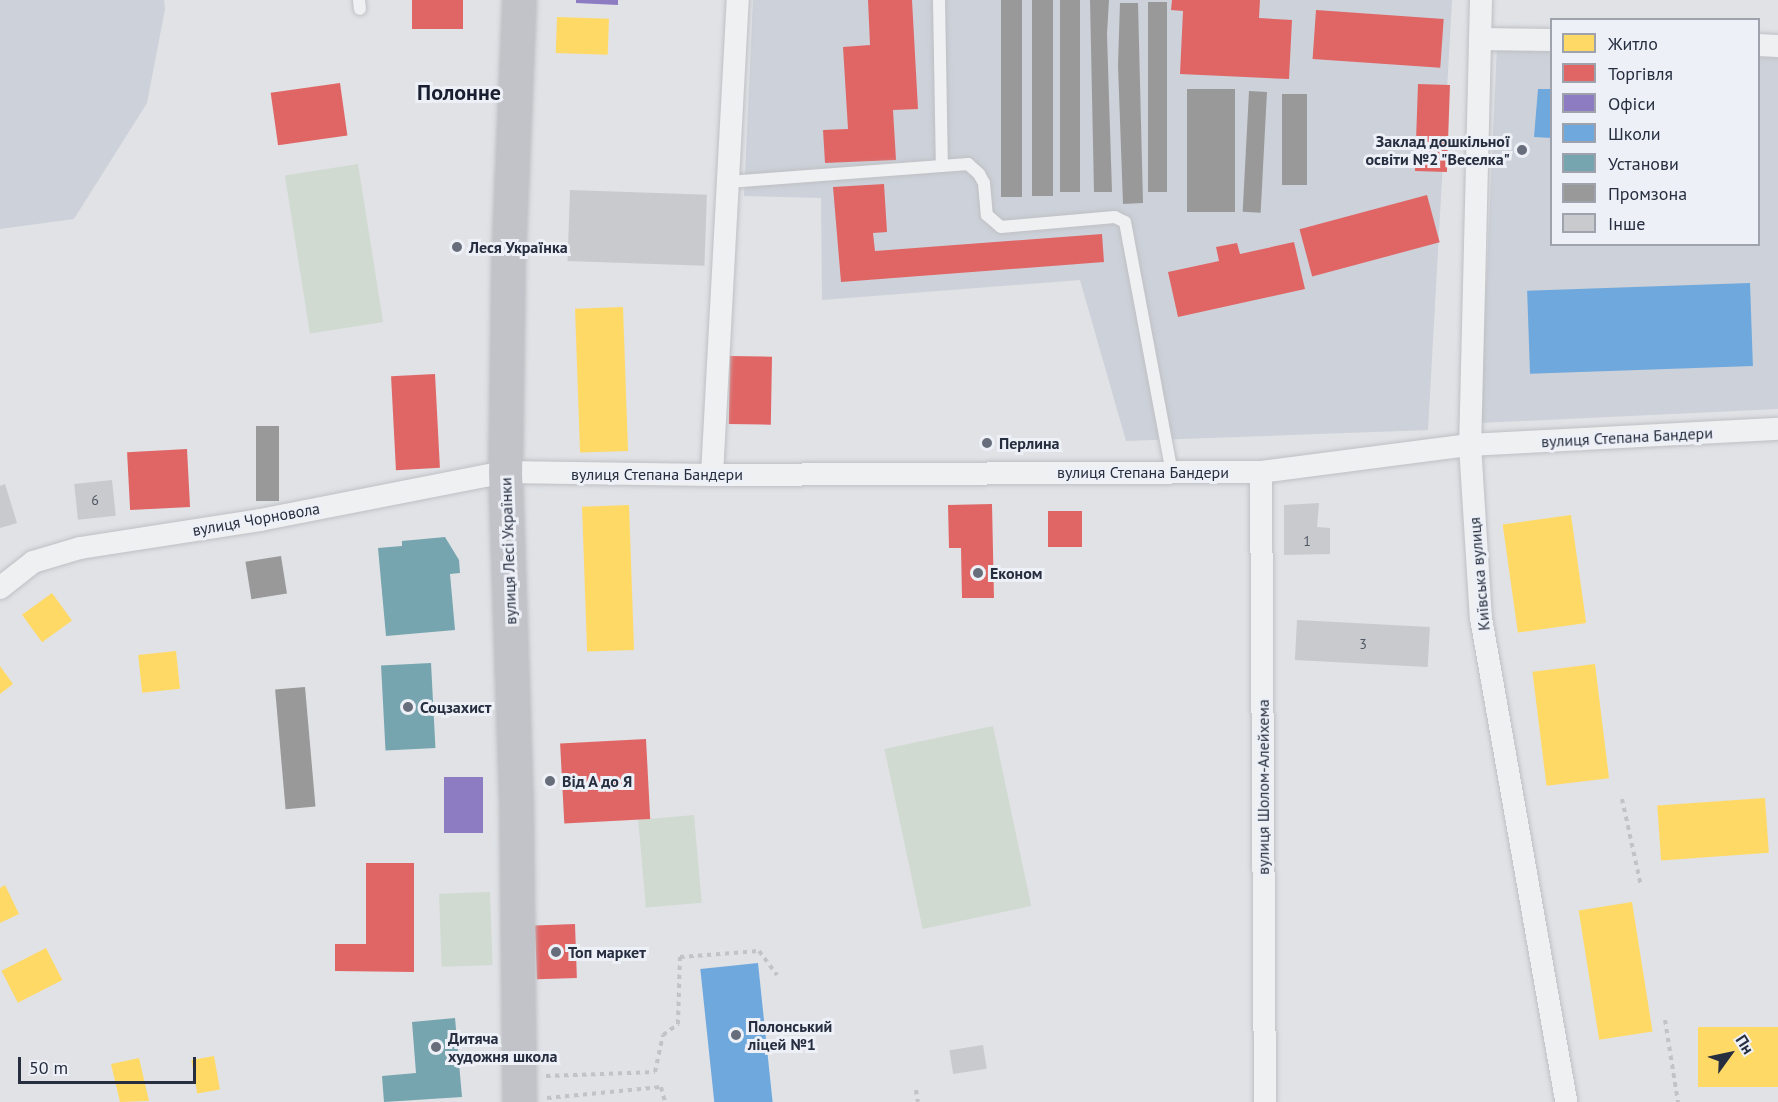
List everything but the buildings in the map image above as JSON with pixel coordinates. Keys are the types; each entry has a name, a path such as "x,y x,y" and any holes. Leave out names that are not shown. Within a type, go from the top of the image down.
{"main road":[{"name":"вулиця Лесі Українки","path":"515,1095 516,797 506,472 508,264 519,0"}],"street":[{"path":"712,475 738,0"},
{"name":"Київська вулиця","path":"1481,0 1470,445 1481,618 1566,1102"},
{"path":"1480,39 1550,40"},
{"path":"1760,45 1778,46"},
{"name":"вулиця Степана Бандери","path":"506,472 712,475 1261,472 1470,445 1778,429"},
{"name":"вулиця Чорновола","path":"4,576 33,562 80,548 260,520 506,472"},
{"name":"вулиця Шолом-Алейхема","path":"1261,472 1266,1102"}],"lane":[{"path":"939,0 942,166"},
{"path":"728,182 968,164 979,174 984,183 987,214 1001,226 1115,217 1125,222 1145,316 1172,472"}],"path":[{"path":"1622,799 1641,886"},
{"path":"515,1095 655,1071 663,1035 678,1024 680,957 759,951 777,975"},
{"path":"1665,1020 1678,1102"},
{"path":"515,1095 661,1088 665,1102"},
{"path":"916,1090 918,1102"}],"shaded area":[{"path":"0,0 164,0 165,9 147,103 74,219 0,229"},
{"path":"753,0 1452,0 1428,430 1126,441 1080,280 822,300 821,198 744,196"},
{"name":"Заклад дошкільної освіти №2 \"Веселка\"","path":"1497,46 1550,48 1550,246 1760,246 1760,56 1778,56 1778,409 1480,423"},
{"path":"358,164 383,322 310,334 285,176"},
{"path":"993,726 1031,906 923,929 884,749"},
{"path":"694,815 702,903 646,908 638,820"},
{"path":"490,892 493,965 442,967 439,894"}],"place":[{"name":"Заклад дошкільної освіти №2 \"Веселка\"","path":"1522,150"},
{"name":"Леся Українка","path":"457,247"},
{"name":"Перлина","path":"987,443"},
{"name":"Економ","path":"978,573"},
{"name":"Соцзахист","path":"408,707"},
{"name":"Від А до Я","path":"550,781"},
{"name":"Топ маркет","path":"556,952"},
{"name":"Полонський ліцей №1","path":"736,1035"},
{"name":"Дитяча художня школа","path":"436,1047"}],"district":[{"name":"Полонне","path":"459,93"}]}
